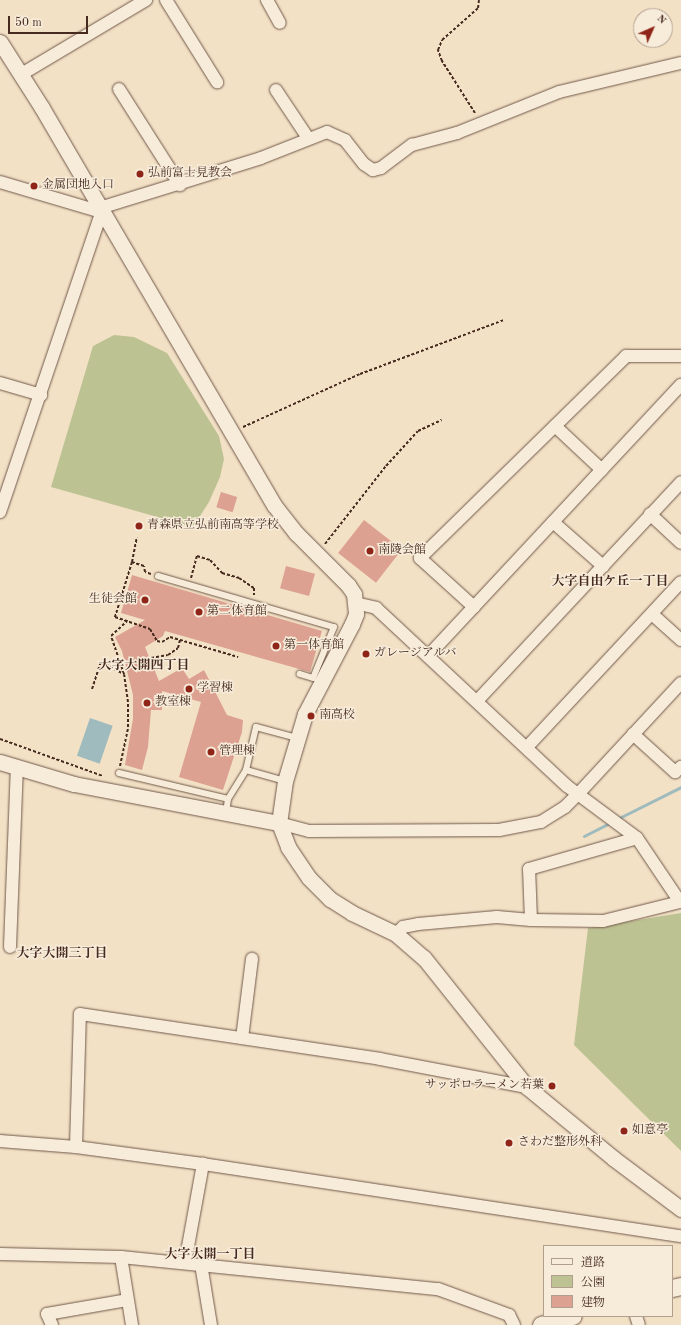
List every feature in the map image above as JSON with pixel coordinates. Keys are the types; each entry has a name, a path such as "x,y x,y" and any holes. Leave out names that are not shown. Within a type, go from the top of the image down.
{"main road":[{"path":"542,1325 570,1317"}],"street":[{"path":"20,75 146,0"},
{"path":"166,0 217,82"},
{"path":"267,0 280,22"},
{"path":"0,42 46,115 101,212 274,506 316,554 348,585 355,603 356,614 352,624 329,656 296,738 285,781 279,823 288,847 309,878 330,898 352,913 396,934 424,958 527,1087 607,1153 681,1209"},
{"path":"0,512 103,207 180,185 261,158 308,138 327,132 336,134 346,140 364,164 373,170 381,168 412,145 482,124 559,92 681,64"},
{"path":"120,89 180,185"},
{"path":"276,90 308,138"},
{"path":"0,182 101,212"},
{"path":"474,607 420,558 626,356 681,356"},
{"path":"0,383 40,395"},
{"path":"428,656 681,385"},
{"path":"555,426 602,470"},
{"path":"477,701 681,482"},
{"path":"650,514 681,543"},
{"path":"553,522 603,566"},
{"path":"528,746 681,582"},
{"path":"355,603 376,608 528,746 578,794 637,838 680,902 603,921 531,920 497,917 418,924 404,927 396,934"},
{"path":"652,614 681,640"},
{"path":"0,762 74,784 152,790 227,806 309,831 499,830 541,822 565,807 681,683"},
{"path":"633,734 675,772 681,767"},
{"path":"10,947 17,768"},
{"path":"531,920 529,869 637,838"},
{"path":"242,1038 252,959"},
{"path":"76,1146 80,1014 380,1059 527,1087"},
{"path":"0,1141 76,1146 681,1236"},
{"path":"185,1263 203,1164"},
{"path":"0,1254 121,1257 438,1289 509,1315 514,1325"},
{"path":"121,1257 132,1325"},
{"path":"201,1264 211,1325"},
{"path":"52,1325 47,1314 127,1300"}],"lane":[{"path":"158,576 334,627 329,656 312,678 300,674"},
{"path":"227,806 246,770 256,727 296,738"},
{"path":"246,770 285,781"},
{"path":"119,773 152,790"}],"path":[{"path":"479,0 478,8 442,40 438,50 442,61 455,78 482,124"},
{"path":"231,433 360,374 504,320"},
{"path":"316,554 386,466 418,431 442,420"},
{"path":"137,537 132,562 115,617 150,629 157,641 162,642 170,637 238,657"},
{"path":"189,584 197,556 210,560 222,573 239,578 255,589"},
{"path":"132,562 144,566 145,572 158,576"},
{"path":"119,773 128,727 124,674 111,636 126,621"},
{"path":"151,658 168,654 178,648 180,640"},
{"path":"92,689 101,662 124,674"},
{"path":"0,739 107,777"}],"green space":[{"path":"114,335 134,337 167,353 219,436 224,459 220,477 209,502 193,527 51,487 93,346"},
{"path":"681,913 681,1151 574,1045 588,928"}],"water":[{"path":"90,718 113,726 100,764 77,756"}],"building":[{"path":"221,492 237,497 233,512 216,507"},
{"name":"南陵会館","path":"364,520 402,550 376,583 338,553"},
{"path":"286,566 315,574 309,596 280,588"},
{"path":"132,575 322,631 310,672 165,631 163,636 145,647 159,681 182,668 189,679 204,670 227,715 243,720 242,732 223,790 179,777 201,702 162,691 162,710 151,710 148,747 142,770 125,765 133,719 133,695 122,651 115,637 145,620 121,613"}],"waterway":[{"path":"617,819 681,787"},
{"path":"584,836 610,823"}],"place":[{"name":"弘前富士見教会","path":"140,174"},
{"name":"金属団地入口","path":"34,186"},
{"name":"青森県立弘前南高等学校","path":"139,526"},
{"name":"南陵会館","path":"370,551"},
{"name":"生徒会館","path":"145,600"},
{"name":"第二体育館","path":"199,612"},
{"name":"第一体育館","path":"276,646"},
{"name":"ガレージアルバ","path":"366,654"},
{"name":"学習棟","path":"189,689"},
{"name":"教室棟","path":"147,703"},
{"name":"南高校","path":"311,716"},
{"name":"管理棟","path":"211,752"},
{"name":"サッポロラーメン若葉","path":"552,1086"},
{"name":"如意亭","path":"624,1131"},
{"name":"さわだ整形外科","path":"509,1143"}],"district":[{"name":"大字自由ケ丘一丁目","path":"610,582"},
{"name":"大字大開四丁目","path":"144,666"},
{"name":"大字大開三丁目","path":"62,954"},
{"name":"大字大開一丁目","path":"210,1255"}]}
